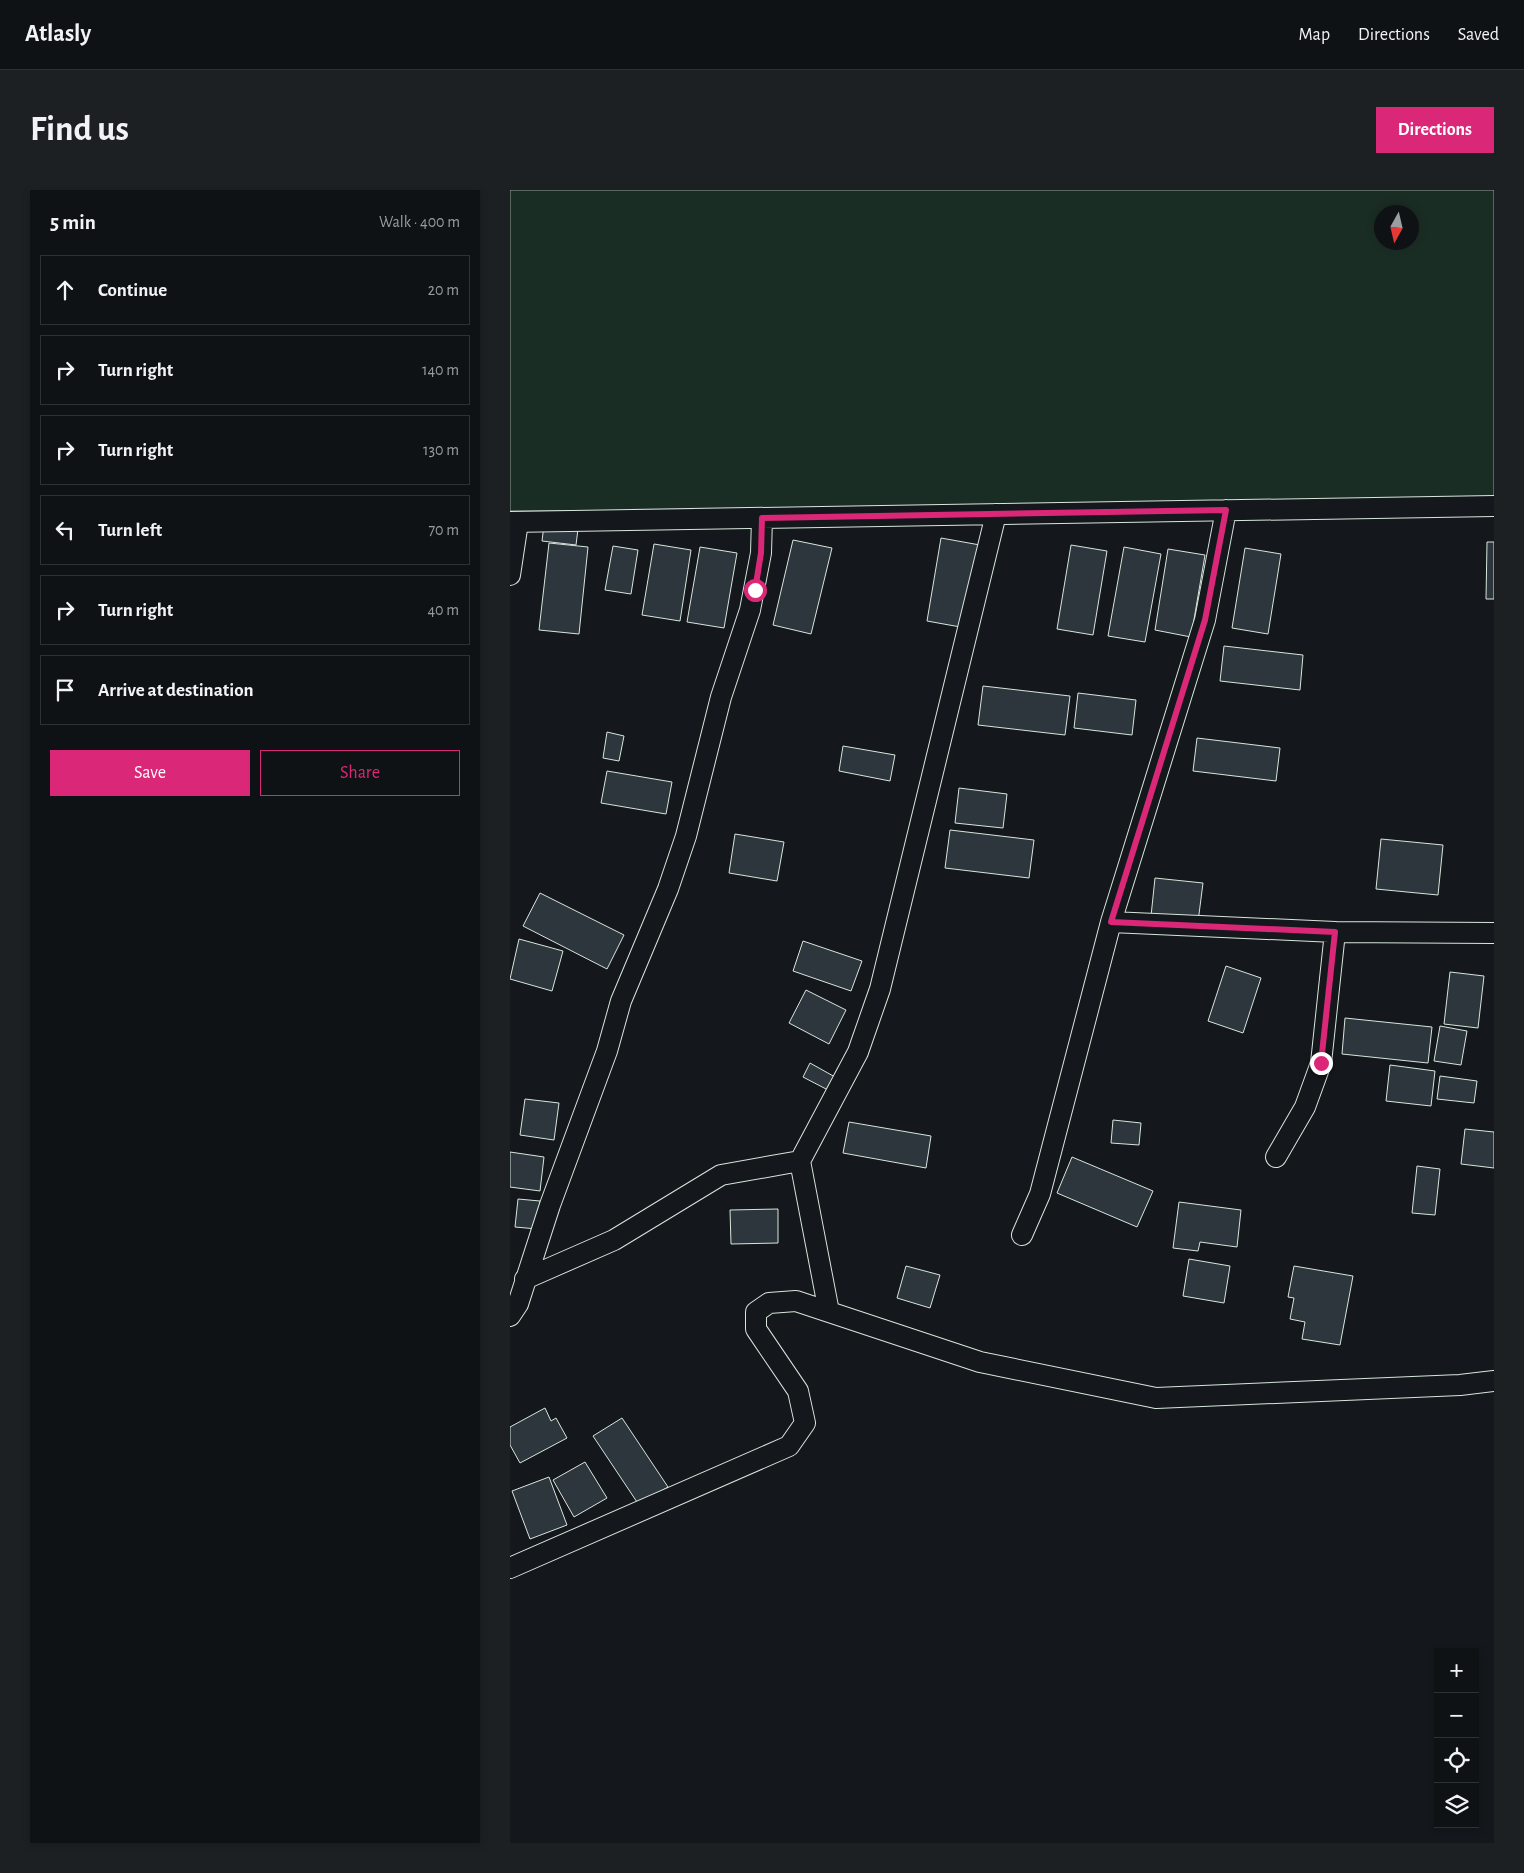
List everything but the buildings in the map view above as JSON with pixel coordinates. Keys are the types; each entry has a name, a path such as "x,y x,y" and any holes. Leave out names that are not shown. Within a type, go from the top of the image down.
{"street":[{"path":"510,575 514,522 1494,506"},
{"path":"1022,1235 1040,1194 1111,922 1205,620 1226,510"},
{"path":"829,1312 800,1161 858,1052 880,989 996,514"},
{"path":"514,1310 532,1281 607,1051 621,1001 686,836 721,697 750,610 761,553 762,518"},
{"path":"1111,922 1335,932 1494,933"},
{"path":"1276,1158 1305,1107 1321,1063 1335,932"},
{"path":"532,1281 614,1240 721,1175 800,1161"},
{"path":"510,1568 789,1446 805,1423 798,1391 756,1329 756,1312 769,1303 796,1301 980,1362 1156,1398 1460,1385 1494,1381"}],"green space":[{"path":"510,190 1494,190 1494,507 510,511"}],"route":[{"path":"755,590 761,553 762,518 1226,510 1205,620 1111,922 1335,932 1321,1063"}]}
